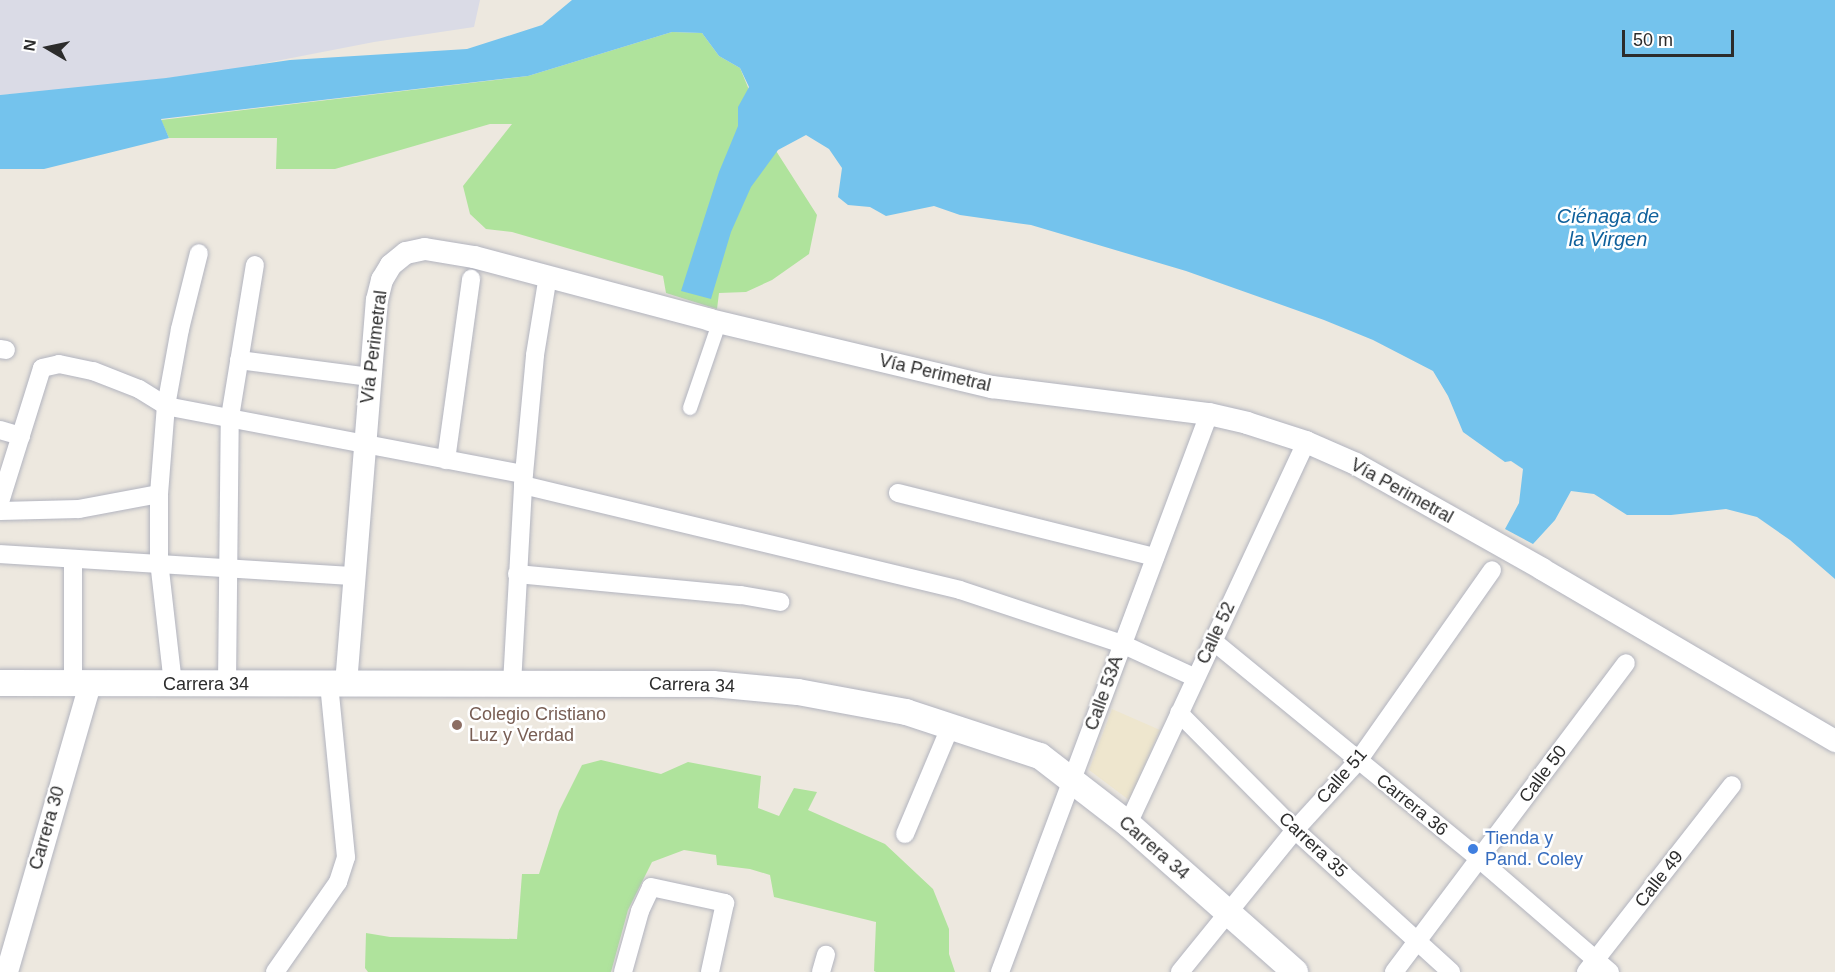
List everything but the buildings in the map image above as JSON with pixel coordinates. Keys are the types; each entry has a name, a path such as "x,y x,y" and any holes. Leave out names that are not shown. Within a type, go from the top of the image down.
{"main road":[{"name":"Carrera 34","path":"0,683 713,684 854,700 951,725 1040,756 1128,824 1295,972"}],"street":[{"name":"Vía Perimetral","path":"337,684 354,576 377,300 382,280 391,264 406,254 425,249 449,251 549,276 654,305 713,326 992,387 1209,414 1247,423 1306,442 1356,464 1468,527 1835,741"},
{"path":"173,684 159,562 159,494 166,406 180,329 200,254"},
{"path":"227,684 230,417 255,266"},
{"path":"512,684 524,480 535,355 549,276"},
{"path":"446,460 471,279"},
{"path":"690,408 713,326"},
{"path":"239,360 370,377"},
{"path":"0,502 42,368 59,364 93,371 139,389 166,406 446,460 960,590 1122,644 1196,678"},
{"name":"Calle 53A","path":"1000,972 1209,414"},
{"path":"0,430 21,436"},
{"name":"Calle 52","path":"1128,824 1306,442"},
{"path":"898,493 1155,557"},
{"path":"0,511 79,509 159,494"},
{"path":"0,554 73,560 159,562 354,576"},
{"path":"73,560 81,684"},
{"name":"Calle 51","path":"1180,972 1295,830 1358,761 1492,570"},
{"path":"518,574 741,595 780,602"},
{"name":"Carrera 36","path":"1213,641 1479,859 1591,965 1610,972"},
{"name":"Calle 50","path":"1394,972 1626,663"},
{"name":"Carrera 30","path":"7,972 81,684"},
{"path":"283,969 338,882 346,857 337,684"},
{"name":"Carrera 35","path":"1179,713 1295,830 1451,972"},
{"path":"905,834 951,725"},
{"name":"Calle 49","path":"1591,965 1732,785"},
{"path":"623,972 640,910 651,887 725,903 710,972"}],"shaded area":[{"path":"0,0 480,0 474,27 374,42 230,70 113,85 0,95"},
{"path":"1112,709 1160,730 1129,800 1089,770"}],"green space":[{"path":"672,32 702,33 719,56 740,68 771,143 817,215 809,254 772,280 746,292 719,293 717,309 666,293 663,276 512,232 486,229 470,214 463,186 512,124 490,124 335,169 276,169 277,138 169,138 161,120 528,76"},
{"path":"601,760 661,774 688,762 761,776 758,808 779,816 794,788 817,792 808,810 885,844 933,889 949,929 949,954 955,972 876,972 874,971 876,922 774,897 770,875 750,869 717,865 716,855 684,850 652,862 628,910 611,972 368,972 365,968 366,933 390,937 517,939 522,874 539,874 559,811 582,765"}],"water":[{"name":"Ciénaga de la Virgen","path":"572,0 1835,0 1835,579 1790,540 1757,517 1726,509 1671,515 1627,515 1594,494 1571,491 1555,520 1533,544 1505,529 1519,503 1523,469 1511,461 1505,462 1463,432 1448,396 1433,371 1373,340 1324,320 1186,271 1031,225 960,215 934,206 886,216 870,207 848,205 838,197 842,168 829,149 806,135 778,150 751,187 731,232 711,299 681,291 719,172 738,126 738,107 749,87 740,68 719,56 702,33 672,32 528,76 161,119 169,138 44,169 0,169 0,95 166,78 290,60 467,49 542,25"}],"place":[{"name":"Colegio Cristiano Luz y Verdad","path":"457,725"},
{"name":"Tienda y Pand. Coley","path":"1473,849"}]}
